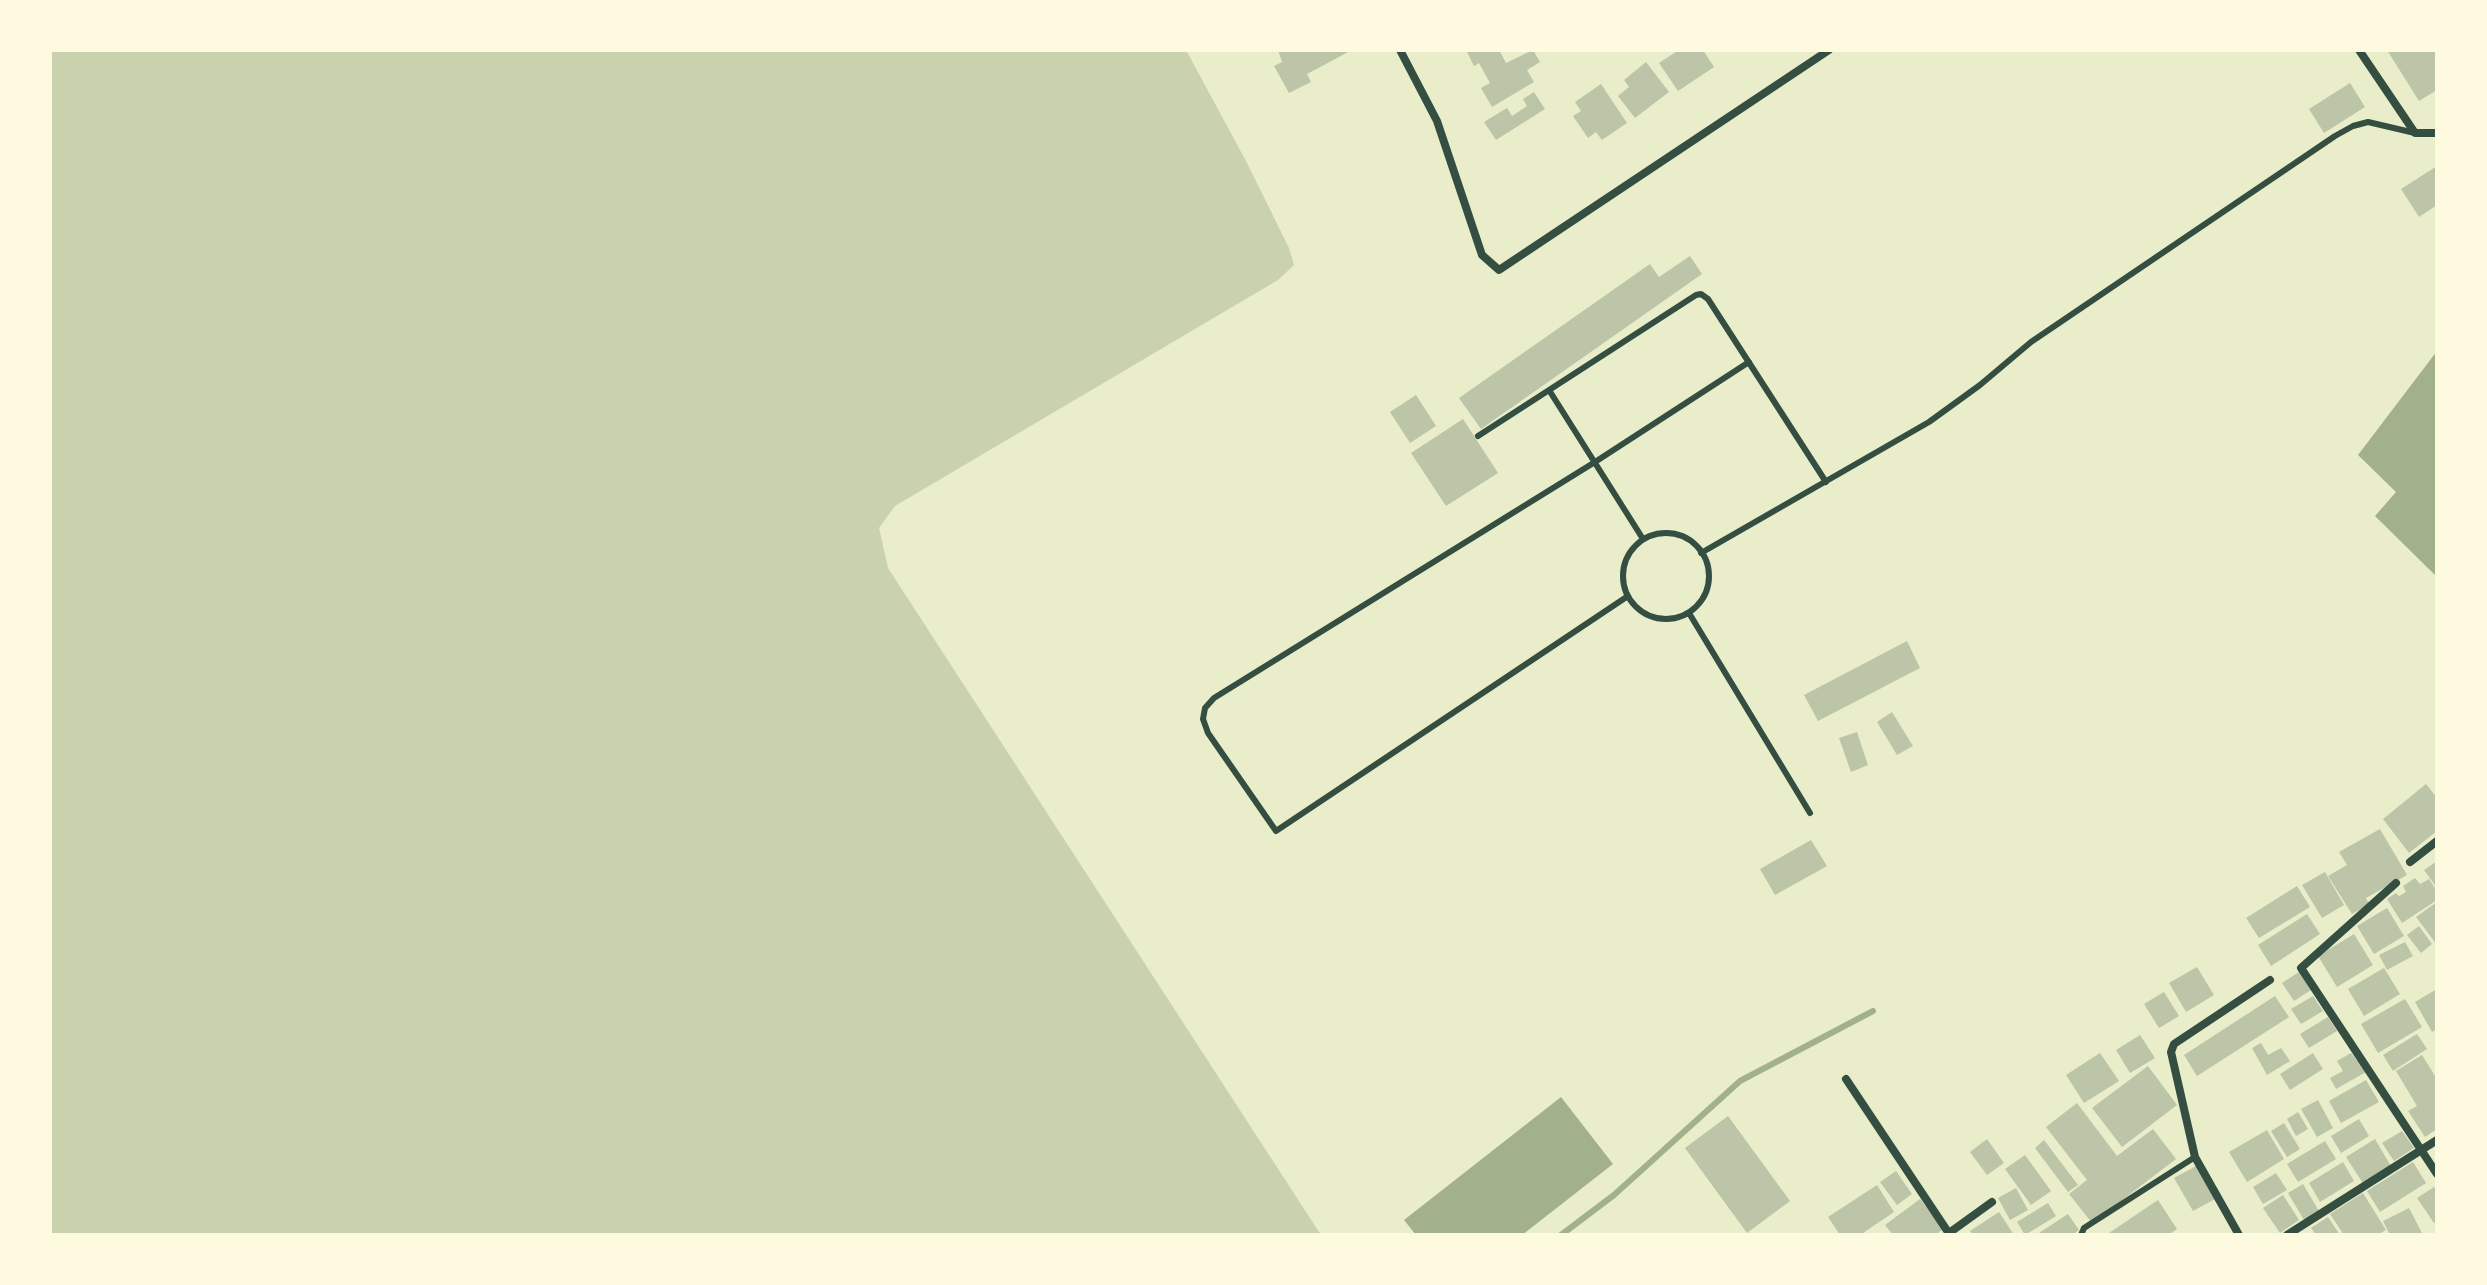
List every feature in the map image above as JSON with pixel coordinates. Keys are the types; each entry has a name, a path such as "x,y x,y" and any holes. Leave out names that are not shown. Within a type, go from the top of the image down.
{"street":[{"path":"1400,50 1437,121 1482,255 1499,270 1829,50"},
{"path":"2359,50 2415,133 2437,133"},
{"path":"2410,862 2437,841"},
{"path":"2396,883 2301,968 2437,1174"},
{"path":"2239,1235 2195,1157 2172,1048 2270,980"},
{"path":"1846,1079 1950,1234 1992,1202"},
{"path":"2287,1235 2437,1140"}],"lane":[{"path":"1701,553 1929,422 2031,342 2335,136 2368,122 2415,133"},
{"path":"1478,436 1701,294 1708,299 1826,482"},
{"path":"1628,596 1276,831 1208,733 1203,719 1205,708 1214,698 1595,462 1749,362"},
{"path":"1549,390 1643,539"},
{"path":"1659,534 1675,534 1690,541 1701,553 1708,568 1708,585 1702,601 1689,613 1673,619 1655,618 1639,610 1628,596 1623,581 1624,565 1631,550 1643,539 1659,534"},
{"path":"1689,613 1810,813"},
{"path":"2081,1235 2084,1228 2195,1157"}],"shaded area":[{"path":"50,50 1186,50 1246,161 1289,248 1294,265 1278,280 895,506 879,528 888,568 1321,1235 50,1235"},
{"path":"2437,351 2437,577 2375,516 2396,492 2358,455"},
{"path":"1561,1097 1613,1164 1522,1235 1416,1235 1404,1220"}],"building":[{"path":"1278,50 1352,50 1307,74 1311,82 1289,93 1274,66 1282,62"},
{"path":"1466,50 1499,50 1506,63 1533,50 1540,62 1527,70 1534,82 1492,107 1481,88 1490,83 1479,63 1474,66"},
{"path":"1679,50 1703,50 1714,67 1678,91 1659,63"},
{"path":"2387,50 2436,50 2437,90 2419,101"},
{"path":"1646,62 1669,92 1635,118 1618,96 1629,87 1624,80"},
{"path":"2350,83 2365,107 2324,133 2309,109"},
{"path":"1601,84 1627,123 1602,140 1596,132 1588,138 1573,116 1581,111 1575,102"},
{"path":"1534,92 1545,109 1496,140 1484,122 1507,108 1512,116 1527,106 1523,99"},
{"path":"2437,166 2437,205 2419,217 2401,189"},
{"path":"1690,256 1702,274 1481,429 1459,398 1650,264 1659,277"},
{"path":"1416,395 1436,426 1410,443 1390,412"},
{"path":"1463,419 1498,473 1446,506 1411,453"},
{"path":"1907,641 1920,668 1818,721 1804,695"},
{"path":"1892,712 1913,746 1897,755 1877,722"},
{"path":"1857,732 1868,765 1851,772 1839,738"},
{"path":"2426,784 2437,798 2437,831 2409,853 2383,819"},
{"path":"2380,829 2407,875 2366,898 2369,904 2352,914 2328,876 2347,865 2339,852"},
{"path":"1811,840 1827,866 1775,895 1760,869"},
{"path":"2437,861 2437,888 2424,870"},
{"path":"2325,872 2344,905 2322,918 2302,885"},
{"path":"2415,878 2420,884 2429,879 2437,891 2437,900 2402,923 2387,899 2396,893 2399,896 2406,892 2403,886"},
{"path":"2297,886 2310,907 2259,938 2246,918"},
{"path":"2437,902 2437,945 2416,917"},
{"path":"2387,908 2404,936 2374,954 2357,926"},
{"path":"2307,914 2320,934 2271,966 2258,945"},
{"path":"2419,926 2432,944 2421,953 2407,935"},
{"path":"2354,934 2373,965 2337,987 2318,956"},
{"path":"2405,942 2413,956 2387,970 2379,955"},
{"path":"2197,967 2214,995 2186,1012 2169,983"},
{"path":"2384,968 2400,994 2364,1016 2348,989"},
{"path":"2299,972 2311,990 2294,1001 2282,983"},
{"path":"2437,989 2437,1029 2432,1032 2415,1002"},
{"path":"2164,992 2179,1016 2159,1028 2144,1004"},
{"path":"2275,996 2289,1017 2197,1076 2184,1055"},
{"path":"2313,996 2323,1011 2301,1024 2291,1009"},
{"path":"2405,999 2422,1027 2378,1053 2361,1024"},
{"path":"2328,1017 2337,1031 2309,1048 2300,1034"},
{"path":"2417,1034 2427,1049 2393,1071 2383,1055"},
{"path":"2140,1035 2155,1058 2130,1073 2116,1050"},
{"path":"2261,1043 2268,1055 2281,1048 2290,1061 2267,1075 2252,1048"},
{"path":"2100,1053 2119,1081 2084,1103 2066,1075"},
{"path":"2313,1053 2323,1069 2290,1090 2280,1074"},
{"path":"2351,1053 2366,1072 2336,1089 2330,1078 2343,1071 2337,1061"},
{"path":"2422,1055 2437,1079 2437,1129 2425,1137 2408,1111 2417,1106 2396,1071"},
{"path":"2148,1066 2177,1105 2122,1147 2092,1108"},
{"path":"2366,1080 2379,1102 2341,1123 2329,1101"},
{"path":"2318,1100 2333,1128 2317,1137 2301,1109"},
{"path":"2077,1103 2117,1156 2153,1129 2176,1159 2092,1223 2069,1194 2087,1180 2046,1127"},
{"path":"2298,1112 2308,1129 2296,1136 2287,1119"},
{"path":"1728,1116 1790,1201 1747,1233 1685,1148"},
{"path":"2359,1119 2369,1136 2341,1153 2331,1136"},
{"path":"2284,1123 2300,1149 2287,1157 2271,1131"},
{"path":"2267,1130 2284,1159 2247,1182 2229,1152"},
{"path":"2402,1131 2414,1148 2394,1161 2382,1143"},
{"path":"1987,1139 2004,1163 1987,1175 1970,1152"},
{"path":"2375,1139 2392,1168 2364,1185 2346,1157"},
{"path":"2044,1140 2078,1185 2068,1192 2035,1148"},
{"path":"2325,1141 2336,1159 2298,1182 2287,1164"},
{"path":"2025,1155 2051,1191 2031,1205 2005,1169"},
{"path":"2343,1162 2354,1181 2320,1202 2309,1183"},
{"path":"2413,1162 2426,1183 2380,1212 2367,1191"},
{"path":"2196,1166 2215,1199 2193,1211 2174,1178"},
{"path":"1896,1171 1912,1194 1897,1205 1880,1182"},
{"path":"2276,1173 2287,1190 2263,1204 2253,1187"},
{"path":"2303,1184 2319,1211 2304,1220 2288,1193"},
{"path":"1877,1185 1894,1212 1860,1235 1840,1235 1828,1217"},
{"path":"2434,1187 2437,1191 2437,1221 2434,1223 2417,1198"},
{"path":"2016,1188 2028,1210 2010,1220 1998,1198"},
{"path":"2363,1193 2386,1230 2377,1235 2344,1235 2330,1214"},
{"path":"2283,1195 2299,1220 2280,1233 2263,1208"},
{"path":"1920,1199 1943,1229 1936,1235 1893,1235 1885,1225"},
{"path":"2158,1200 2177,1229 2168,1235 2106,1235"},
{"path":"2048,1203 2056,1216 2025,1235 2017,1222"},
{"path":"2409,1208 2423,1235 2390,1235 2383,1221"},
{"path":"1999,1212 2014,1235 1973,1235 1970,1231"},
{"path":"2068,1214 2079,1230 2072,1235 2040,1235 2039,1233"},
{"path":"2328,1217 2340,1235 2316,1235 2311,1228"}],"waterway":[{"path":"1561,1235 1614,1195 1740,1081 1873,1011"}]}
